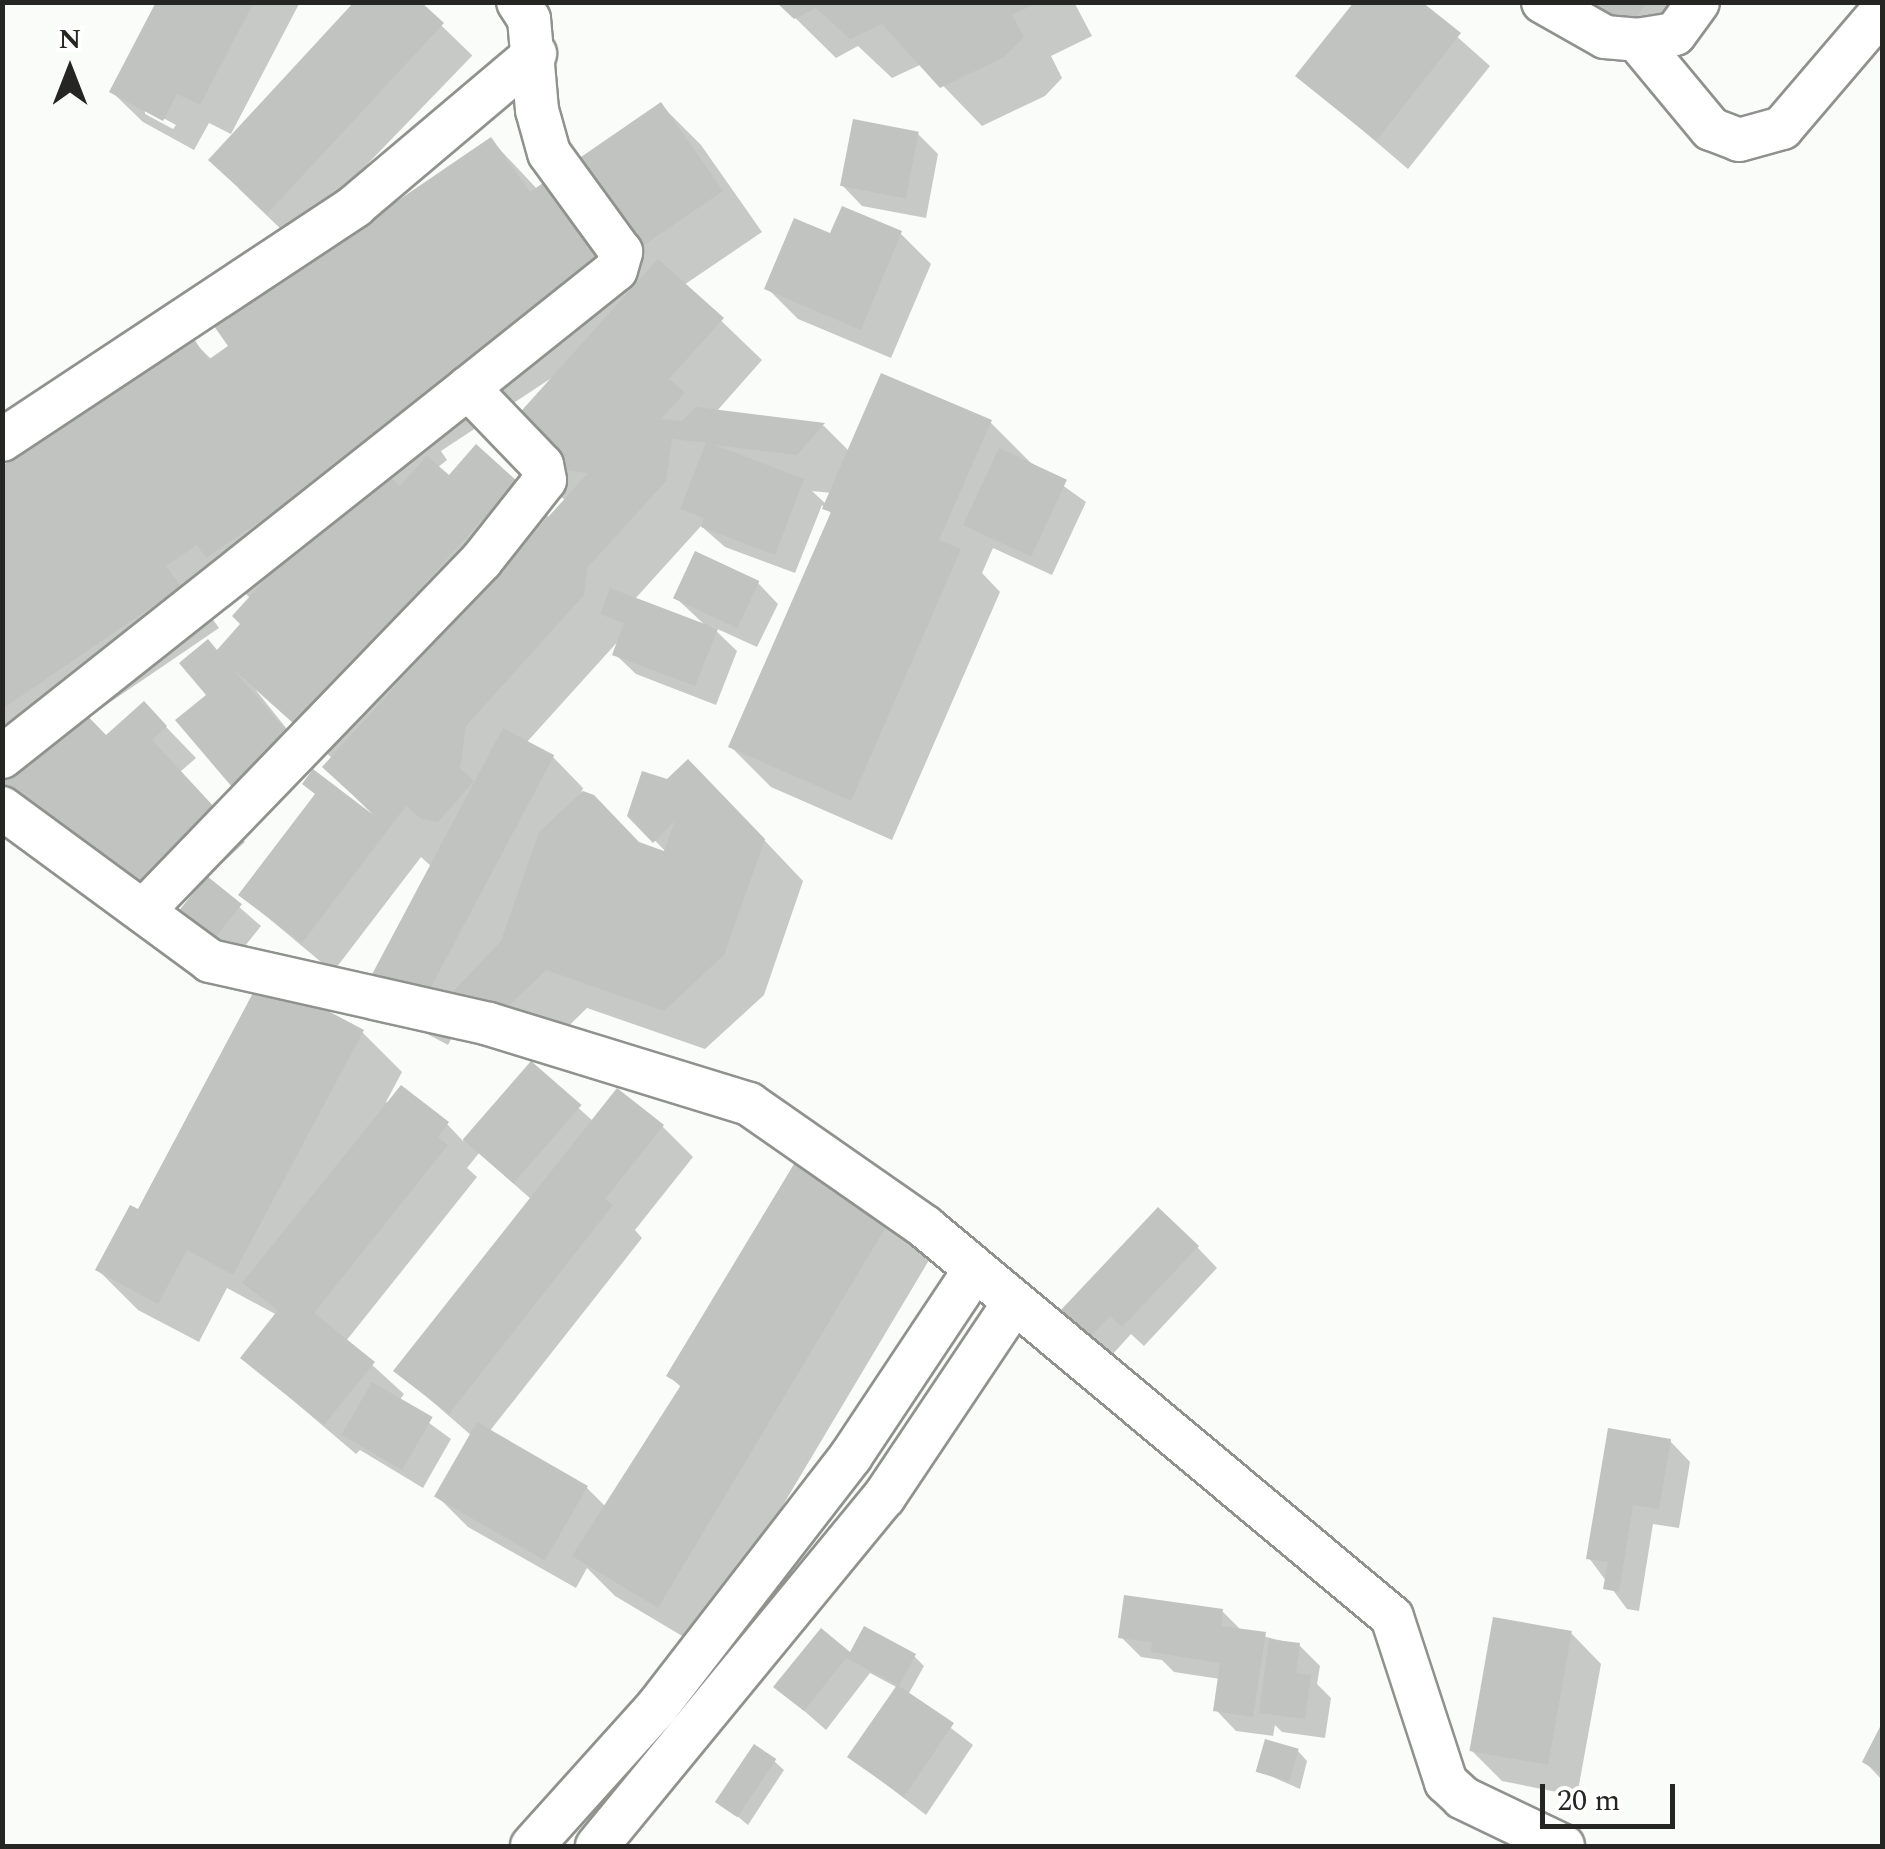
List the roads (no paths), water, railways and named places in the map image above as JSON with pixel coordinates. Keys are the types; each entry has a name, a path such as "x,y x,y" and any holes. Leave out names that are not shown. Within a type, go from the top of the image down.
{"street":[{"path":"2,757 616,270 621,252 550,154 536,110 535,54 528,19 518,2"},
{"path":"1544,2 1605,37 1636,40 1675,34 1698,2"},
{"path":"1636,40 1711,129 1739,140 1782,128 1882,10"},
{"path":"2,440 355,206 535,54"},
{"path":"143,912 534,498 544,480 542,465 468,388"},
{"path":"2,808 210,960 488,1024 749,1104 925,1228 1012,1306 1392,1618 1446,1782 1462,1798 1564,1846"},
{"path":"532,1846 657,1706 851,1456 974,1271"},
{"path":"598,1846 884,1497 1012,1306"}]}
